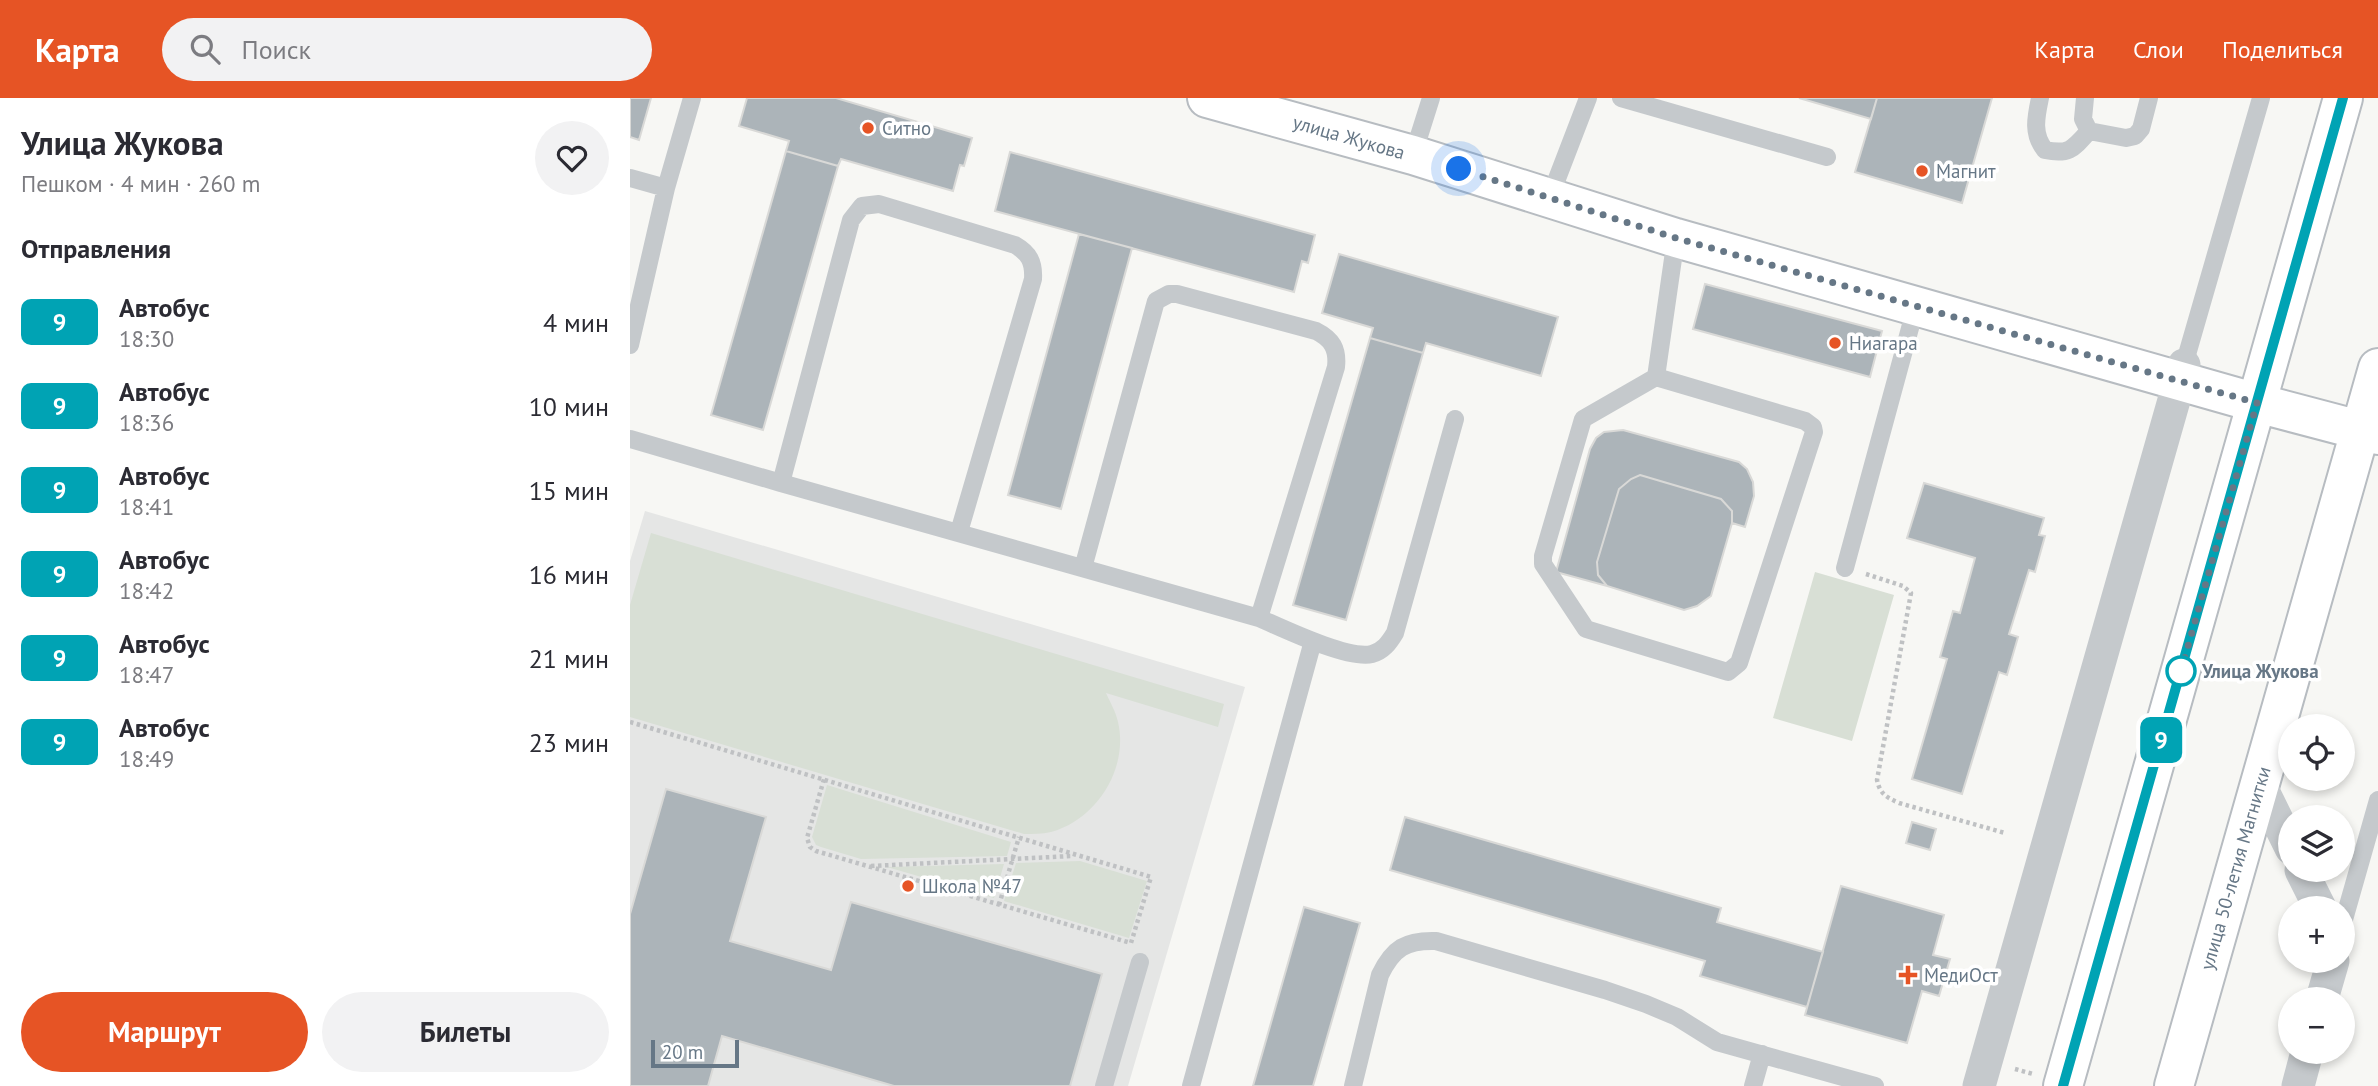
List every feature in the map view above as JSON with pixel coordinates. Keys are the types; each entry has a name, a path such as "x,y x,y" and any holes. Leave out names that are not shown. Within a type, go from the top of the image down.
{"main road":[{"name":"улица Жукова","path":"1207,98 1413,155 1676,238 1916,306 2182,373 2257,403 2369,433"},
{"path":"2063,1086 2343,98"},
{"name":"улица 50-летия Магнитки","path":"2174,1086 2259,783 2369,433 2378,368"}],"street":[{"path":"1979,1086 2182,373"},
{"path":"2259,783 2278,822"}],"lane":[{"path":"630,345 634,310 692,98"},
{"path":"1413,155 1431,98"},
{"path":"1550,197 1588,98"},
{"path":"1621,98 1826,158"},
{"path":"2040,98 2035,122 2038,141 2045,150 2066,152 2076,146 2089,131"},
{"path":"2085,98 2083,119 2089,131"},
{"path":"2089,131 2126,138 2135,136 2141,129 2149,98"},
{"path":"2182,373 2260,98"},
{"path":"630,178 666,188"},
{"path":"781,483 851,220 862,206 879,204 1015,245 1031,258 1034,268 959,532"},
{"path":"1656,377 1676,238"},
{"path":"1083,568 1156,301 1169,294 1177,294 1316,331 1334,344 1336,367 1259,618"},
{"path":"1845,568 1916,306"},
{"path":"1656,377 1805,421 1814,432 1739,663 1728,672 1586,629 1542,564 1583,419 1656,377"},
{"path":"630,439 1259,618 1313,641 1359,655 1381,650 1395,633 1455,419"},
{"path":"1191,1086 1313,641"},
{"path":"2351,896 2378,800"},
{"path":"1353,1086 1380,975 1388,959 1401,947 1418,940 1436,941 1605,990 1677,1017 1717,1042 1875,1086"},
{"path":"1104,1086 1140,962"},
{"path":"1753,1086 1762,1055"}],"path":[{"path":"1845,568 1903,586 1911,593 1877,780 1878,788 1885,797 1899,803 2005,834"},
{"path":"630,722 824,779 1019,837 1151,877 1131,943 816,851 810,847 807,838 824,779"},
{"path":"999,905 1019,837"},
{"path":"867,866 1079,855"}],"shaded area":[{"name":"Школа №47","path":"645,511 1245,687 1128,1086 630,1086 630,561"},
{"path":"651,533 1224,704 1218,727 1106,693 1117,718 1120,740 1114,774 1106,790 1082,816 1067,826 1048,833 1024,834 630,717 630,605"},
{"path":"1815,572 1894,595 1852,741 1773,718"},
{"path":"827,785 1011,842 1007,856 861,859 821,847 816,845 812,837"},
{"path":"1080,861 1147,881 1129,938 1004,901 1016,863"},
{"path":"1004,864 994,898 887,867"}],"building":[{"path":"630,98 651,98 639,140 630,137"},
{"path":"747,98 836,98 972,138 964,166 960,165 953,191 841,159 838,166 786,151 789,141 739,126"},
{"path":"1799,98 1877,98 1871,119"},
{"path":"1877,98 1992,98 1962,203 1855,172"},
{"path":"786,151 838,166 763,430 711,415"},
{"path":"1010,152 1315,235 1308,263 1302,261 1294,292 995,211"},
{"path":"1079,234 1132,248 1061,509 1008,495"},
{"path":"1339,254 1558,317 1541,376 1426,343 1423,353 1370,338 1373,328 1322,313"},
{"path":"1705,284 1882,331 1870,377 1693,329"},
{"path":"1370,338 1423,353 1346,620 1293,605"},
{"path":"1623,430 1739,462 1747,469 1753,482 1754,496 1745,527 1732,523 1732,511 1721,499 1640,475 1619,489 1597,562 1598,575 1607,586 1556,572 1590,449 1596,438 1604,432"},
{"path":"1640,475 1721,499 1732,511 1732,523 1711,596 1697,606 1684,610 1607,586 1598,575 1597,562 1619,489"},
{"path":"1924,483 2044,518 2039,535 2045,536 2035,572 2029,570 2009,634 2018,637 2007,675 1999,672 1962,794 1912,779 1947,659 1940,657 1953,611 1960,613 1975,558 1907,538"},
{"path":"666,789 766,817 730,941 831,970 851,902 1102,974 1070,1086 894,1086 722,1036 708,1086 630,1086 630,914"},
{"path":"1405,817 1721,908 1717,922 1823,952 1807,1007 1700,976 1705,961 1390,870"},
{"path":"1912,822 1936,829 1930,850 1906,843"},
{"path":"1841,886 1944,915 1933,955 1950,959 1939,996 1922,991 1907,1043 1805,1015"},
{"path":"1304,907 1360,923 1313,1086 1253,1086"}],"bus line":[{"name":"9","path":"2063,1086 2343,98"}],"place":[{"name":"Ситно","path":"868,128"},
{"name":"Магнит","path":"1922,171"},
{"name":"Ниагара","path":"1835,343"},
{"name":"Улица Жукова","path":"2181,671"},
{"name":"Школа №47","path":"908,886"},
{"name":"МедиОст","path":"1908,975"}],"route":[{"path":"1459,169 1676,238 2257,403 2181,671"}]}
